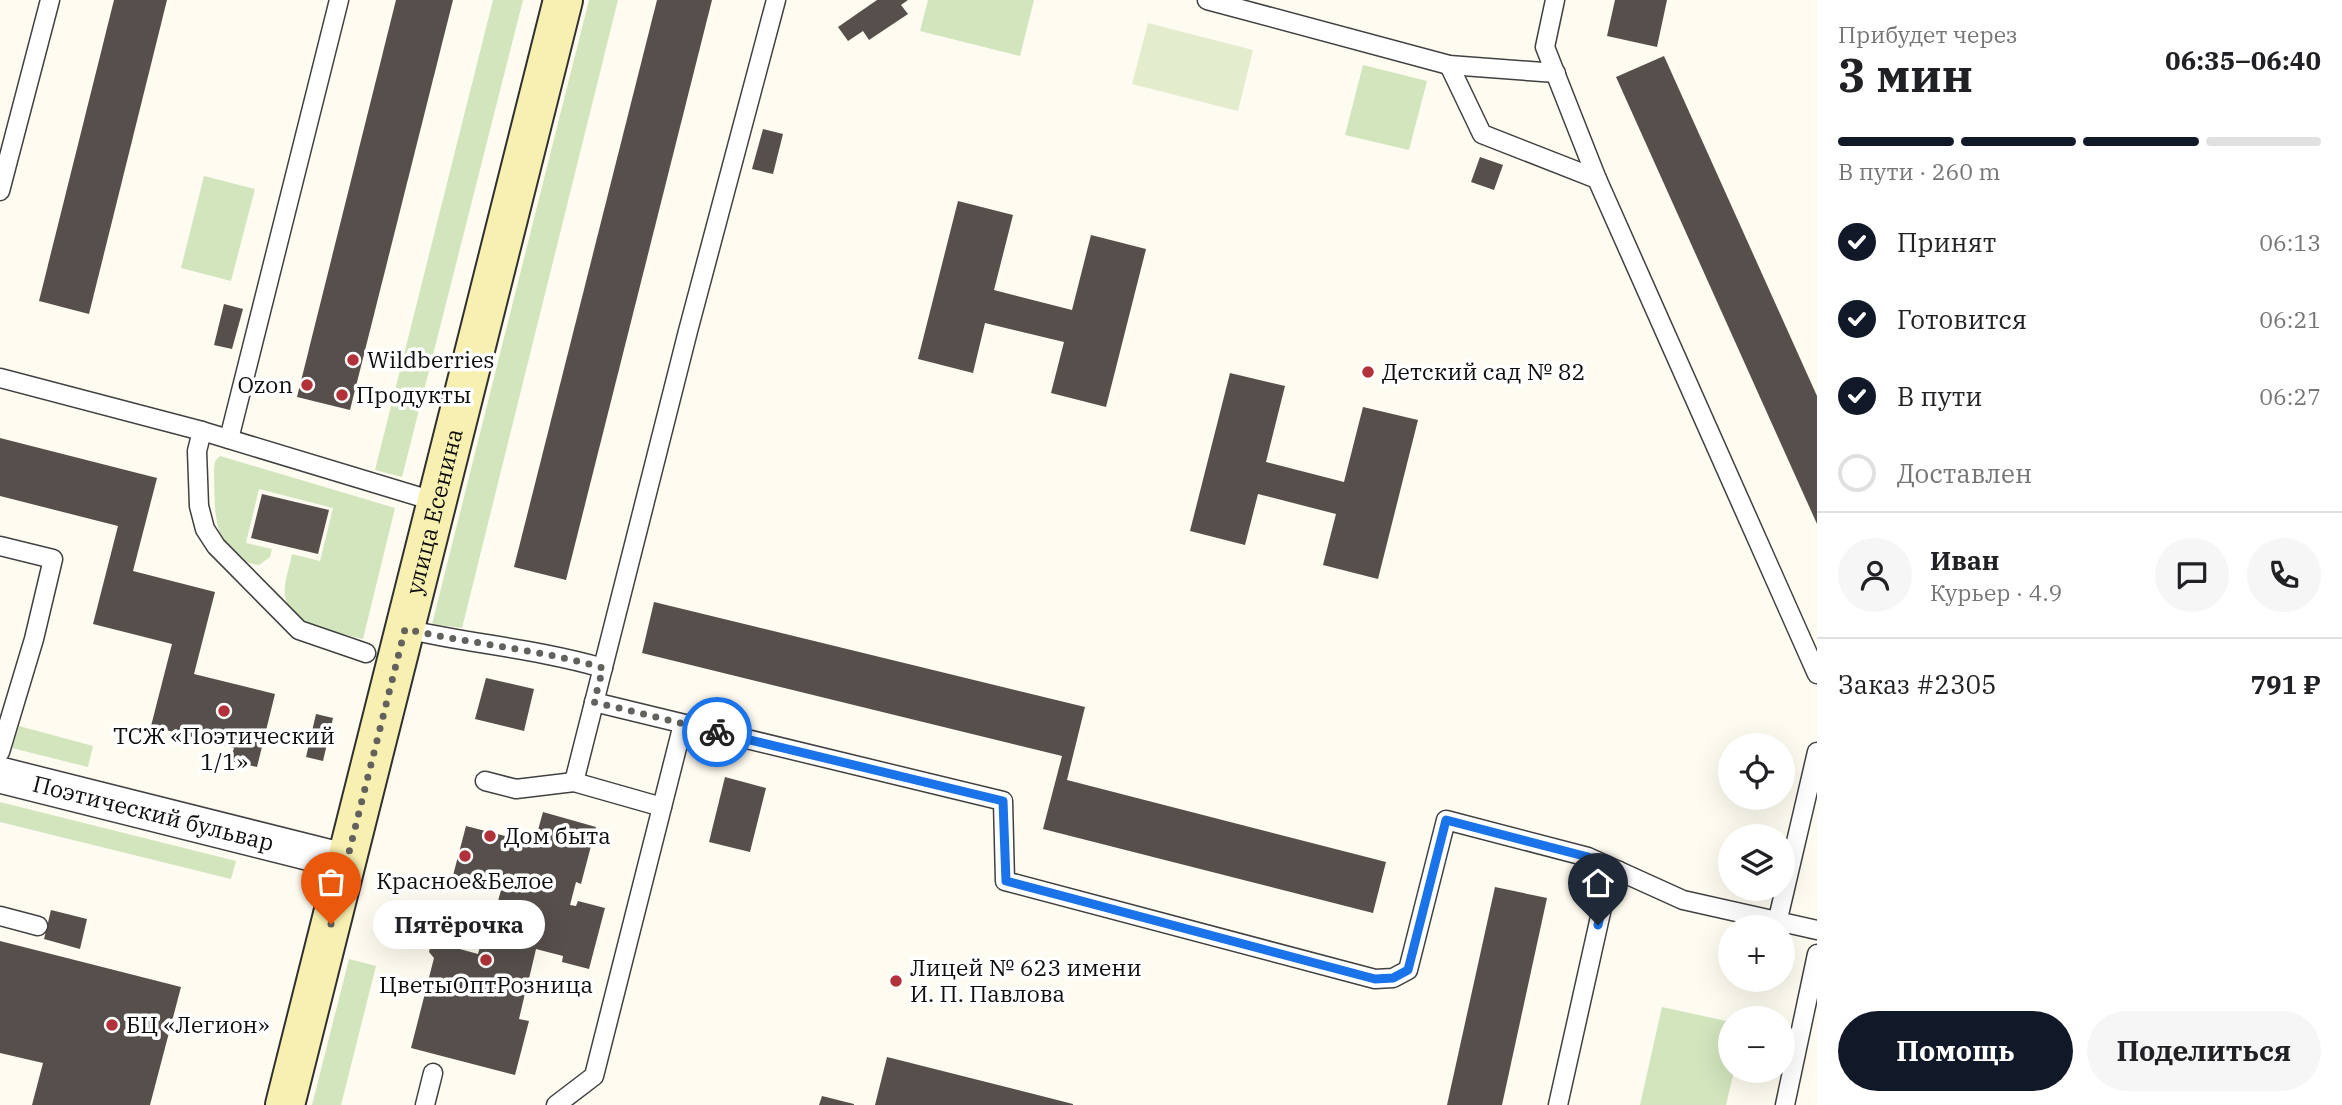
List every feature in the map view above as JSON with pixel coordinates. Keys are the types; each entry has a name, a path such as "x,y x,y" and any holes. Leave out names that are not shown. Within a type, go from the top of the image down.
{"street":[{"name":"улица Есенина","path":"285,1105 563,0"},
{"name":"Поэтический бульвар","path":"0,775 346,862"}],"lane":[{"path":"0,191 50,0"},
{"path":"229,439 338,0"},
{"path":"574,782 776,0"},
{"path":"1207,0 1449,65 1556,73"},
{"path":"1555,0 1545,47 1597,179 1817,674"},
{"path":"1449,65 1482,134 1597,179"},
{"path":"0,378 202,431 437,502"},
{"path":"202,431 197,451 199,506 205,528 216,546 282,616 299,630 366,653"},
{"path":"0,545 53,559 34,639 0,752"},
{"path":"405,629 465,643 565,657 603,668"},
{"path":"594,702 1003,801 1006,881 1375,979 1393,978 1408,970 1446,820 1588,857 1683,900 1744,915"},
{"path":"556,1105 594,1076 683,724"},
{"path":"1779,915 1817,752"},
{"path":"485,781 516,789 574,782 662,807"},
{"path":"1558,1105 1604,899 1619,871"},
{"path":"0,916 38,926"},
{"path":"1795,926 1817,930"},
{"path":"1785,1105 1817,954"},
{"path":"425,1105 433,1073"}],"green space":[{"path":"493,0 523,0 402,477 375,470"},
{"path":"589,0 618,0 462,628 432,624"},
{"path":"928,0 1034,0 1020,56 920,31"},
{"path":"1148,23 1253,50 1238,111 1132,84"},
{"path":"1363,65 1427,81 1409,150 1345,135"},
{"path":"204,176 255,189 231,281 181,268"},
{"path":"220,456 395,508 363,639 325,629 300,618 291,610 286,599 285,586 292,554 320,561 333,508 259,489 246,543 272,549 270,557 259,565 243,561 231,553 218,529 214,470 215,461"},
{"path":"19,726 93,746 88,767 12,748"},
{"path":"0,802 236,861 231,879 0,822"},
{"path":"349,959 376,966 341,1105 312,1105"},
{"path":"1662,1007 1718,1019 1718,1083 1731,1083 1726,1105 1640,1105"}],"building":[{"path":"114,0 167,0 89,314 39,301"},
{"path":"396,0 453,0 350,410 297,397"},
{"path":"657,0 712,0 566,580 514,567"},
{"path":"877,0 908,0 901,5 908,14 869,40 863,31 848,41 838,27"},
{"path":"1615,0 1667,0 1657,47 1607,36"},
{"path":"1664,56 1817,396 1817,524 1616,77"},
{"path":"763,129 783,134 773,174 752,169"},
{"path":"1480,157 1503,165 1494,190 1471,182"},
{"path":"958,201 1013,215 994,290 1072,310 1091,235 1146,249 1106,407 1051,393 1064,342 985,323 973,373 918,359"},
{"path":"224,304 243,309 232,349 214,345"},
{"path":"1230,373 1285,386 1266,462 1344,482 1363,407 1418,420 1378,579 1323,565 1336,514 1258,494 1245,545 1190,531"},
{"path":"0,438 157,478 133,571 215,592 194,674 275,694 257,767 230,761 234,748 151,726 172,644 93,624 118,526 0,496"},
{"path":"262,494 329,510 318,554 251,538"},
{"path":"654,602 1085,707 1067,780 1386,862 1373,913 1043,829 1062,756 642,653"},
{"path":"486,678 534,689 524,731 475,719"},
{"path":"316,714 333,718 323,761 306,757"},
{"path":"725,777 766,788 750,852 709,842"},
{"path":"543,812 596,827 581,884 576,882 570,905 576,906 578,901 605,908 589,969 562,962 563,956 536,949 528,983 536,985 527,985 519,1019 529,1021 515,1075 411,1048 434,958 429,952 430,947 438,943 478,954 489,915 494,916 501,890 480,885 479,890 451,883 466,826 521,840 520,845 533,848"},
{"path":"1495,887 1547,898 1502,1105 1447,1105"},
{"path":"51,910 87,919 80,949 44,939"},
{"name":"БЦ «Легион»","path":"0,941 181,987 150,1105 32,1105 43,1063 0,1053"},
{"path":"887,1057 1073,1104 1073,1105 875,1105"},
{"path":"822,1096 854,1104 854,1105 819,1105"}],"way so far":[{"path":"331,924 405,629 465,643 565,657 603,668 594,702 717,732"}],"place":[{"name":"Wildberries","path":"353,360"},
{"name":"Детский сад № 82","path":"1368,372"},
{"name":"Ozon","path":"307,385"},
{"name":"Продукты","path":"342,395"},
{"name":"ТСЖ «Поэтический 1/1»","path":"224,711"},
{"name":"Дом быта","path":"490,836"},
{"name":"Красное&Белое","path":"465,856"},
{"name":"Пятёрочка","path":"331,924"},
{"name":"ЦветыОптРозница","path":"486,960"},
{"name":"Лицей № 623 имени И. П. Павлова","path":"896,981"},
{"name":"БЦ «Легион»","path":"112,1025"}],"route":[{"path":"717,732 1003,801 1006,881 1375,979 1393,978 1408,970 1446,820 1588,857 1619,871 1604,899 1598,925"}]}
